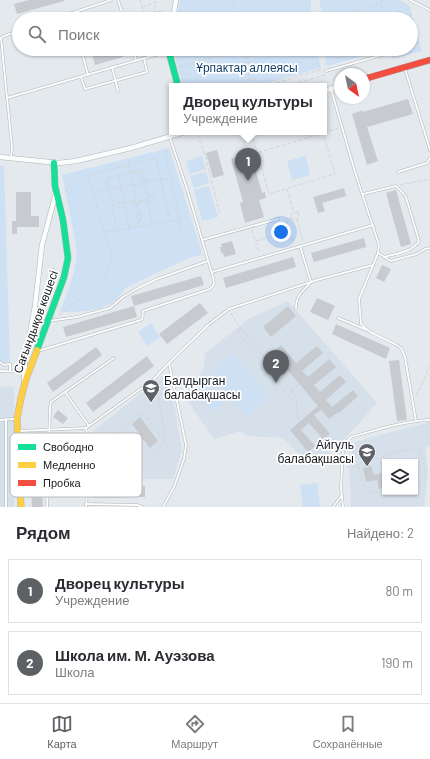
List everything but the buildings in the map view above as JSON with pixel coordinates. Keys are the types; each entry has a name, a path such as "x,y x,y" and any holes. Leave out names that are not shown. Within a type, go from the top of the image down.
{"street":[{"path":"174,12 176,0"},
{"path":"170,56 177,83"},
{"path":"370,77 430,60"},
{"path":"327,90 334,88"},
{"path":"0,157 54,163 76,161 131,148 174,135"},
{"name":"Сағындықов көшесі","path":"18,431 17,419 23,390 64,278 68,258 63,220 54,178 54,163"},
{"name":"Сағындықов көшесі","path":"23,390 25,361 35,306 42,245 56,191"},
{"name":"Сағындықов көшесі","path":"21,497 21,507"}],"lane":[{"path":"75,12 111,0"},
{"path":"118,0 122,12"},
{"path":"410,0 430,10"},
{"path":"11,158 12,147 1,38 12,33"},
{"path":"83,56 88,75"},
{"path":"135,56 136,60"},
{"path":"7,98 150,56"},
{"path":"326,70 378,56"},
{"path":"81,77 85,89 147,72 144,58"},
{"path":"112,67 118,92"},
{"path":"404,67 430,150"},
{"path":"331,89 362,194 379,245 378,253 359,299 361,324 370,332"},
{"path":"37,351 141,320 143,318 142,313 144,311 210,289 213,286 212,272 170,136"},
{"path":"398,172 427,163 430,158"},
{"path":"362,194 396,186 406,197 419,241 412,249 384,257"},
{"path":"202,240 278,219"},
{"path":"212,272 373,225"},
{"path":"300,246 311,282"},
{"path":"378,253 391,260 417,254 430,248"},
{"path":"48,321 77,317 110,308 123,296 157,279 208,262"},
{"path":"18,431 86,428 153,380 208,325 229,309 311,282 373,265"},
{"path":"296,308 296,301 311,282"},
{"path":"338,318 395,344 400,348 404,357 416,422"},
{"path":"49,433 51,402 114,358"},
{"path":"0,362 4,365 10,364 10,371"},
{"path":"163,507 174,487 184,459 186,445 169,363"},
{"path":"0,371 24,372"},
{"path":"65,392 89,426"},
{"path":"0,420 14,419"},
{"path":"6,420 6,507"},
{"path":"343,507 341,488 343,448 351,437 383,428 430,420"},
{"path":"86,428 87,433"},
{"path":"333,507 342,495"},
{"path":"47,497 47,507"},
{"path":"86,506 137,505 142,507"}],"path":[{"path":"140,0 143,12"},
{"path":"231,0 236,12"},
{"path":"381,0 383,12"},
{"path":"399,0 409,6 411,12"},
{"path":"142,7 156,2 154,12"},
{"path":"350,12 381,3"},
{"path":"158,12 165,10"},
{"path":"418,40 421,51"},
{"path":"179,67 217,56"},
{"path":"243,56 251,83"},
{"path":"246,56 256,83"},
{"path":"333,56 334,59 343,56"},
{"path":"362,56 364,60"},
{"path":"274,83 326,70"},
{"path":"297,83 327,74"},
{"path":"327,132 342,126"},
{"path":"252,135 269,194 336,174 325,135"},
{"path":"305,135 306,139"},
{"path":"257,153 318,135"},
{"path":"199,140 204,151 220,215"},
{"path":"166,150 182,233 208,262"},
{"path":"59,315 100,283 112,260 112,255 88,176 156,158 170,221"},
{"path":"128,159 136,200"},
{"path":"116,230 107,178 142,170 144,180 146,179 147,182"},
{"path":"65,192 76,175 81,171"},
{"path":"118,175 129,228"},
{"path":"93,193 133,185 142,185 147,184 147,182 171,178"},
{"path":"396,186 430,179"},
{"path":"142,184 141,180 144,180"},
{"path":"145,184 152,224"},
{"path":"287,189 294,213 291,214 292,218"},
{"path":"136,200 154,200 153,196 147,196"},
{"path":"124,204 134,202 134,200 136,200"},
{"path":"139,201 139,204 137,204 139,215 141,214 142,219 139,219 140,226"},
{"path":"134,202 134,204 137,204"},
{"path":"294,213 298,212 299,218 297,219 304,245"},
{"path":"295,248 286,220 292,218 292,220 297,219"},
{"path":"105,232 180,220"},
{"path":"251,227 260,258"},
{"path":"255,242 290,231"},
{"path":"49,300 54,267"},
{"path":"229,309 240,328 296,396 297,415 301,421"},
{"path":"240,328 237,331 296,405"},
{"path":"412,402 430,366"},
{"path":"291,391 299,384"},
{"path":"157,390 165,442"},
{"path":"116,433 140,414 144,414 165,442"},
{"path":"142,461 165,442"},
{"path":"342,467 355,467 358,464 416,447 420,451 426,475 424,480 418,481"},
{"path":"358,464 362,484 365,488 379,493 382,492"}],"shaded area":[{"path":"288,301 377,403 341,443 312,466 282,438 247,436 241,431 214,439 184,396 204,369 205,353 250,318"},
{"name":"Балдырган балабақшасы","path":"164,375 169,375 182,450 173,479 142,479 142,433 93,433 93,431"},
{"path":"0,386 14,387 14,433 10,433 10,497 14,497 14,507 0,507"},
{"name":"Айгуль балабақшасы","path":"430,422 430,446 425,448 428,471 424,506 351,507 349,463 354,442"}],"green space":[{"path":"180,0 311,0 311,12 177,12"},
{"path":"319,0 399,0 409,6 411,12 322,12"},
{"path":"418,40 421,51 418,52"},
{"name":"Ұрпактар аллеясы","path":"175,56 318,56 321,68 268,83 182,83"},
{"path":"325,56 362,56 327,66"},
{"path":"391,56 403,56 392,59"},
{"path":"169,148 202,255 189,258 125,288 120,296 105,306 88,311 60,312 73,276 77,255 62,175"},
{"path":"202,156 206,169 190,174 186,161"},
{"path":"306,156 310,175 292,180 287,161"},
{"path":"0,165 4,166 10,364 4,365 0,362"},
{"path":"206,172 209,183 194,188 190,176"},
{"path":"209,186 218,217 202,221 194,190"},
{"path":"151,323 160,337 147,346 138,332"},
{"path":"233,354 269,396 246,416 210,374"},
{"path":"204,378 224,403 212,412 192,388"},
{"path":"317,483 320,507 303,507 300,485"}],"traffic: fast":[{"path":"170,56 177,83"},
{"path":"37,350 64,277 68,258 63,220 55,186 54,163"}],"traffic: slow":[{"path":"18,433 17,419 21,398 26,379 37,350"},
{"path":"21,497 21,507"}],"traffic: jam":[{"path":"370,77 430,60"}],"place":[{"name":"Дворец культуры","path":"248,181"},
{"name":"Школа им. М. Ауэзова","path":"276,383"},
{"name":"Балдырган балабақшасы","path":"151,403"},
{"name":"Айгуль балабақшасы","path":"367,467"}]}
